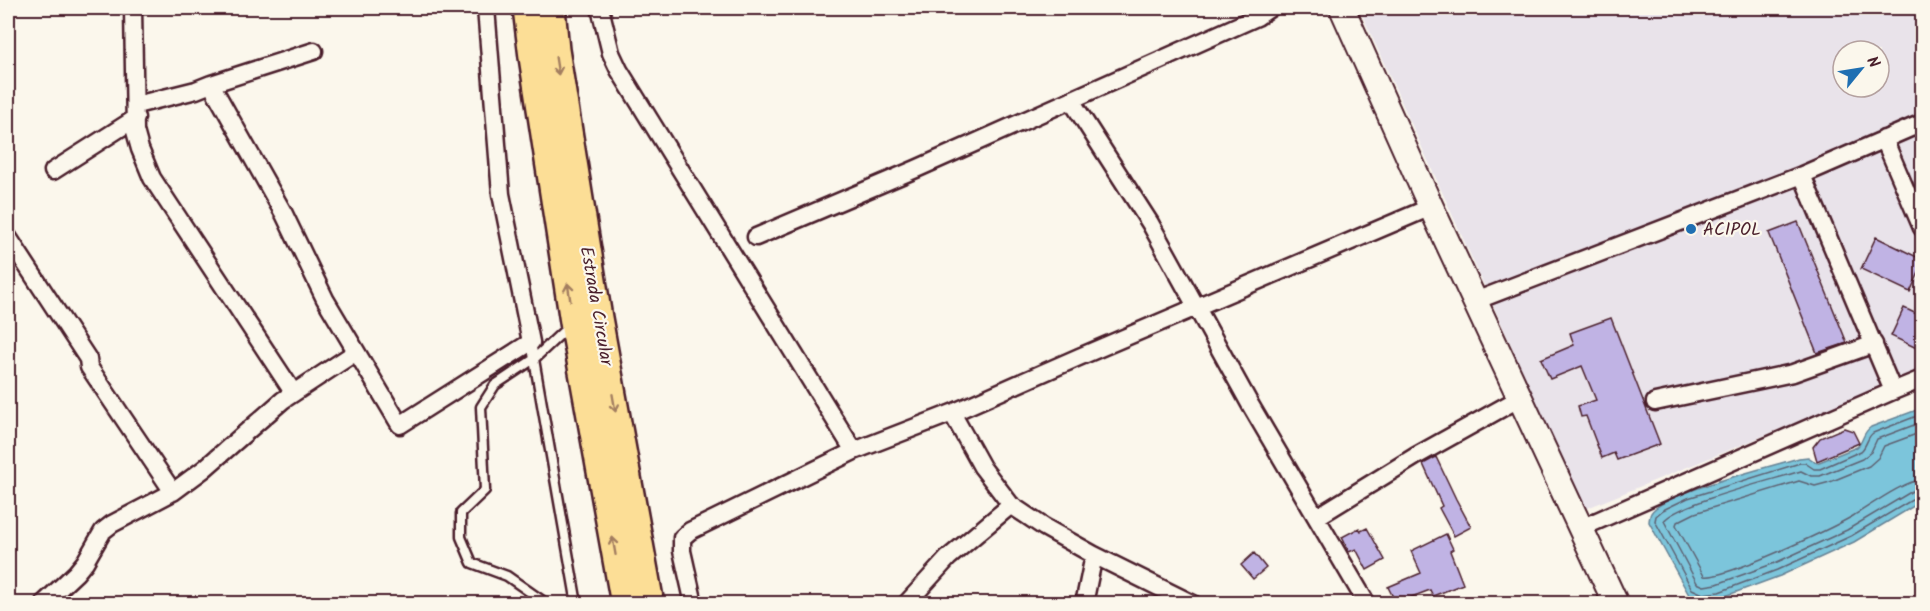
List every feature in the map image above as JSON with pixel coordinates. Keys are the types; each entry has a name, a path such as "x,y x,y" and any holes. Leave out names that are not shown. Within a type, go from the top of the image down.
{"main road":[{"name":"Estrada Circular","path":"527,8 574,322 625,603"},
{"name":"Estrada Circular","path":"552,8 555,50 594,295 650,603"}],"street":[{"path":"134,8 135,131 152,178 293,392"},
{"path":"211,84 284,214 325,299 400,425 532,350 501,194 486,8"},
{"path":"600,8 611,53 619,70 854,451"},
{"path":"756,237 1071,100 1257,17 1270,8"},
{"path":"1342,8 1431,207 1616,603"},
{"path":"53,171 136,111 314,51"},
{"path":"1071,100 1150,223 1251,406 1367,603"},
{"path":"1475,301 1802,175 1923,123"},
{"path":"1884,139 1923,228"},
{"path":"1802,175 1893,391"},
{"path":"694,603 682,551 682,538 690,531 854,451 952,413 1431,207"},
{"path":"8,237 88,359 89,367 173,492"},
{"path":"1655,402 1793,373 1874,344"},
{"path":"43,603 76,573 103,531 173,492 204,469 293,392 356,352"},
{"path":"1581,528 1923,379"},
{"path":"1317,517 1416,456 1520,398"},
{"path":"952,413 982,467 1011,505 1094,555 1193,603"},
{"path":"906,603 948,558 1011,505"},
{"path":"1084,603 1094,555"}],"lane":[{"path":"548,603 507,576 472,563 461,537 461,513 485,490 481,407 495,385 532,350 574,322"},
{"path":"532,350 577,603"}],"shaded area":[{"name":"ACIPOL","path":"1359,8 1922,8 1922,371 1585,509"}],"water":[{"path":"1922,408 1922,501 1854,542 1780,576 1720,598 1702,600 1689,595 1649,522 1651,513 1660,505 1696,489 1799,458 1808,457 1817,463 1857,447 1871,427"}],"building":[{"path":"1798,222 1847,343 1817,353 1769,233"},
{"path":"1876,237 1923,260 1910,292 1861,269"},
{"path":"1904,308 1923,317 1923,351 1891,336"},
{"path":"1611,318 1660,444 1617,460 1614,453 1602,458 1586,416 1581,417 1578,406 1596,400 1582,366 1550,379 1541,359 1574,345 1570,333"},
{"path":"1844,428 1853,431 1859,443 1817,461 1813,447 1820,438"},
{"path":"1436,457 1471,527 1454,536 1439,508 1442,506 1423,464"},
{"path":"1359,528 1361,531 1367,528 1385,560 1367,570 1356,549 1349,552 1342,537"},
{"path":"1446,534 1463,584 1433,596 1430,590 1396,603 1388,587 1421,573 1411,551"},
{"path":"1254,553 1266,568 1253,579 1241,565"}],"place":[{"name":"ACIPOL","path":"1691,229"}]}
